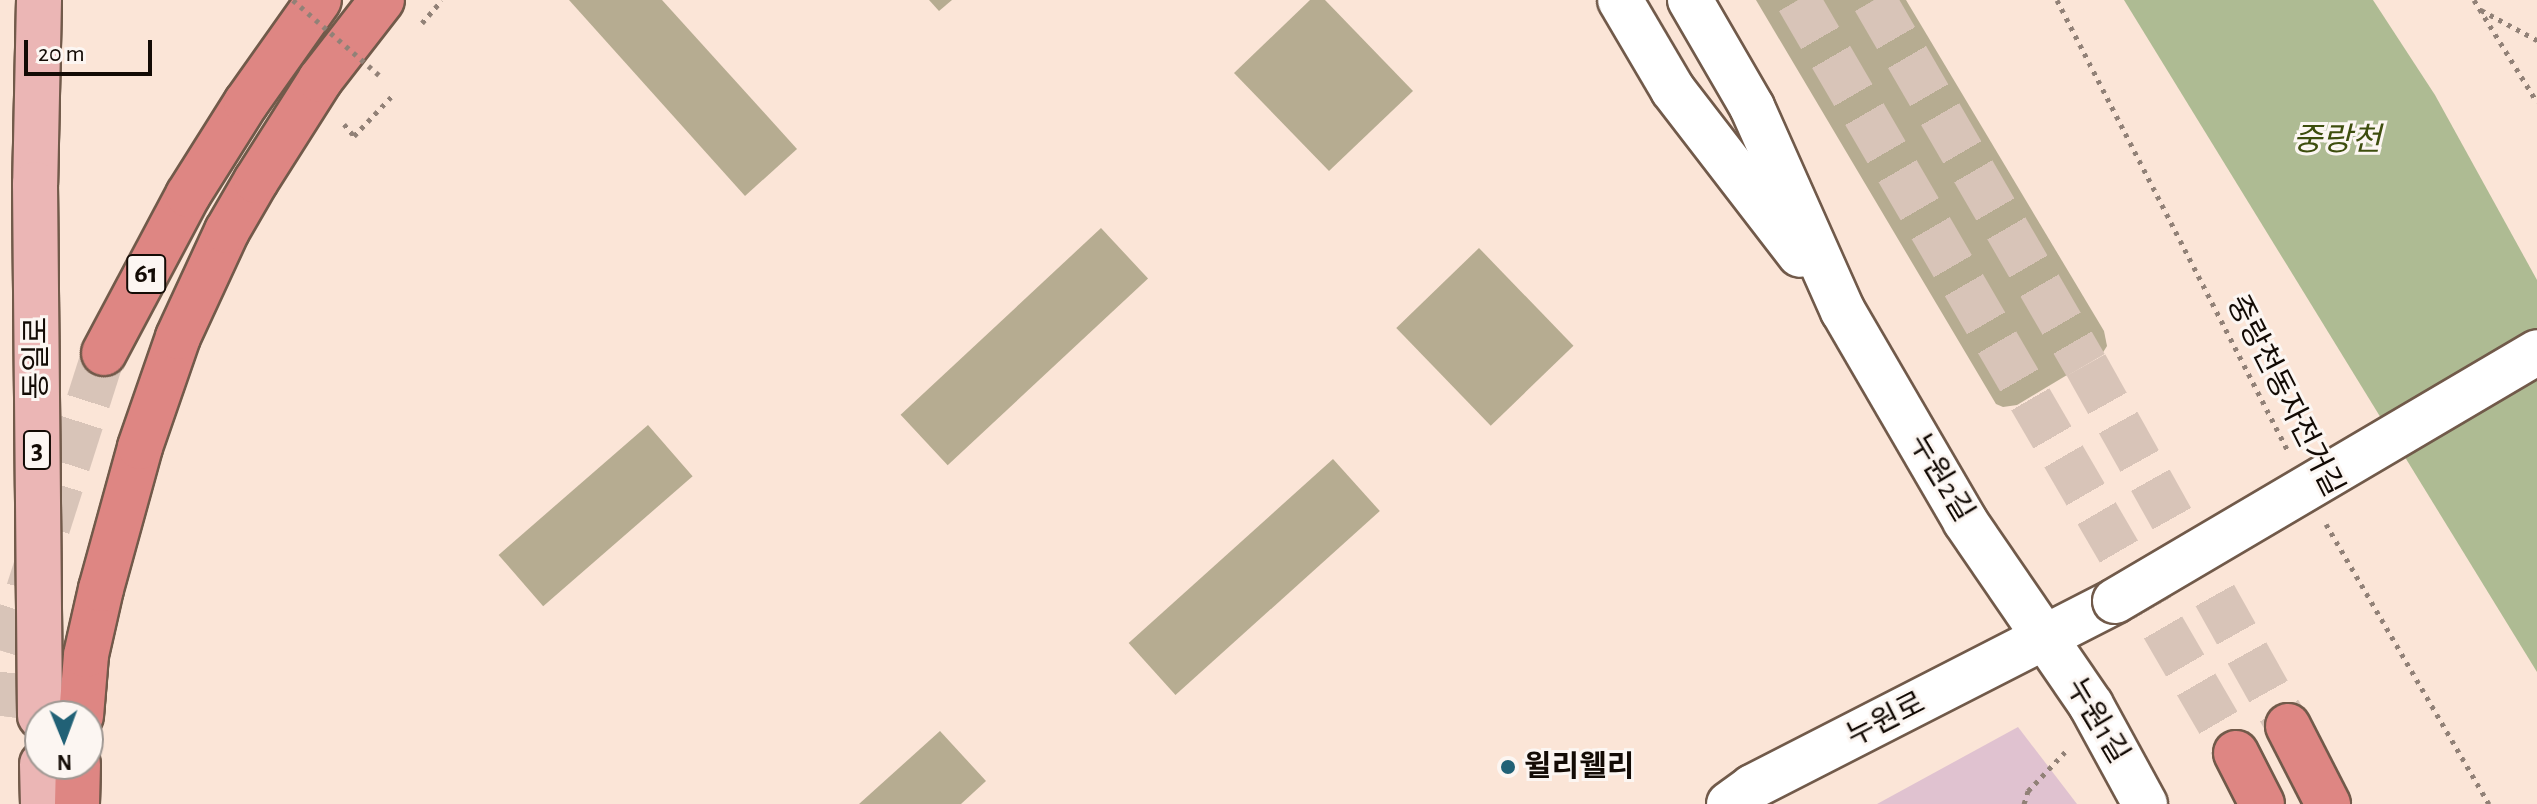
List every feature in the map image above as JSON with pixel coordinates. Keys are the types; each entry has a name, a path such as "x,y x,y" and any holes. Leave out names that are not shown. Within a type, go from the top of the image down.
{"highway":[{"name":"61","path":"104,353 188,195 246,103 319,0"},
{"path":"82,700 86,655 99,599 140,447 178,337 227,231 269,159 320,80 382,0"},
{"path":"2288,726 2328,804"},
{"path":"2236,753 2262,804"},
{"path":"77,804 78,780"}],"main road":[{"name":"동일로","path":"39,0 35,200 40,700"},
{"path":"42,780 43,804"}],"street":[{"name":"누원2길","path":"1620,0 1673,90 1843,311"},
{"name":"누원2길","path":"1690,0 1752,107 1843,311 1965,521 2046,639"},
{"name":"누원로","path":"1729,804 1752,787 2115,601 2537,352"},
{"name":"누원1길","path":"2046,639 2091,705 2145,804"}],"path":[{"path":"293,0 380,76 371,88"},
{"name":"중랑천동자전거길","path":"2057,0 2291,458"},
{"path":"2474,0 2537,102"},
{"path":"2480,9 2537,40"},
{"path":"352,111 342,123 354,136 392,96"},
{"name":"중랑천동자전거길","path":"2319,511 2489,804"},
{"path":"2024,804 2028,791 2072,744"}],"shaded area":[{"path":"2018,727 2077,804 1877,804"}],"water":[{"name":"중랑천","path":"2124,0 2373,0 2435,95 2537,280 2537,672"}],"building":[{"path":"569,0 662,0 797,149 745,196"},
{"path":"929,0 952,0 939,11"},
{"path":"1310,0 1325,0 1413,91 1329,171 1234,73"},
{"path":"1756,0 1906,0 2104,331 2107,346 2102,354 2017,405 2003,407 1996,404"},
{"path":"1101,228 1148,278 948,465 901,415"},
{"path":"1479,248 1573,346 1491,426 1396,328"},
{"path":"648,425 693,476 543,606 499,555"},
{"path":"1333,459 1380,511 1175,695 1129,643"},
{"path":"940,731 986,781 961,804 859,804"}],"tunnel":[{"path":"1798,0 2236,753"},
{"path":"1874,0 2086,365 2288,726"},
{"path":"0,716 8,653 104,353"}],"place":[{"name":"윌리웰리","path":"1508,767"}]}
